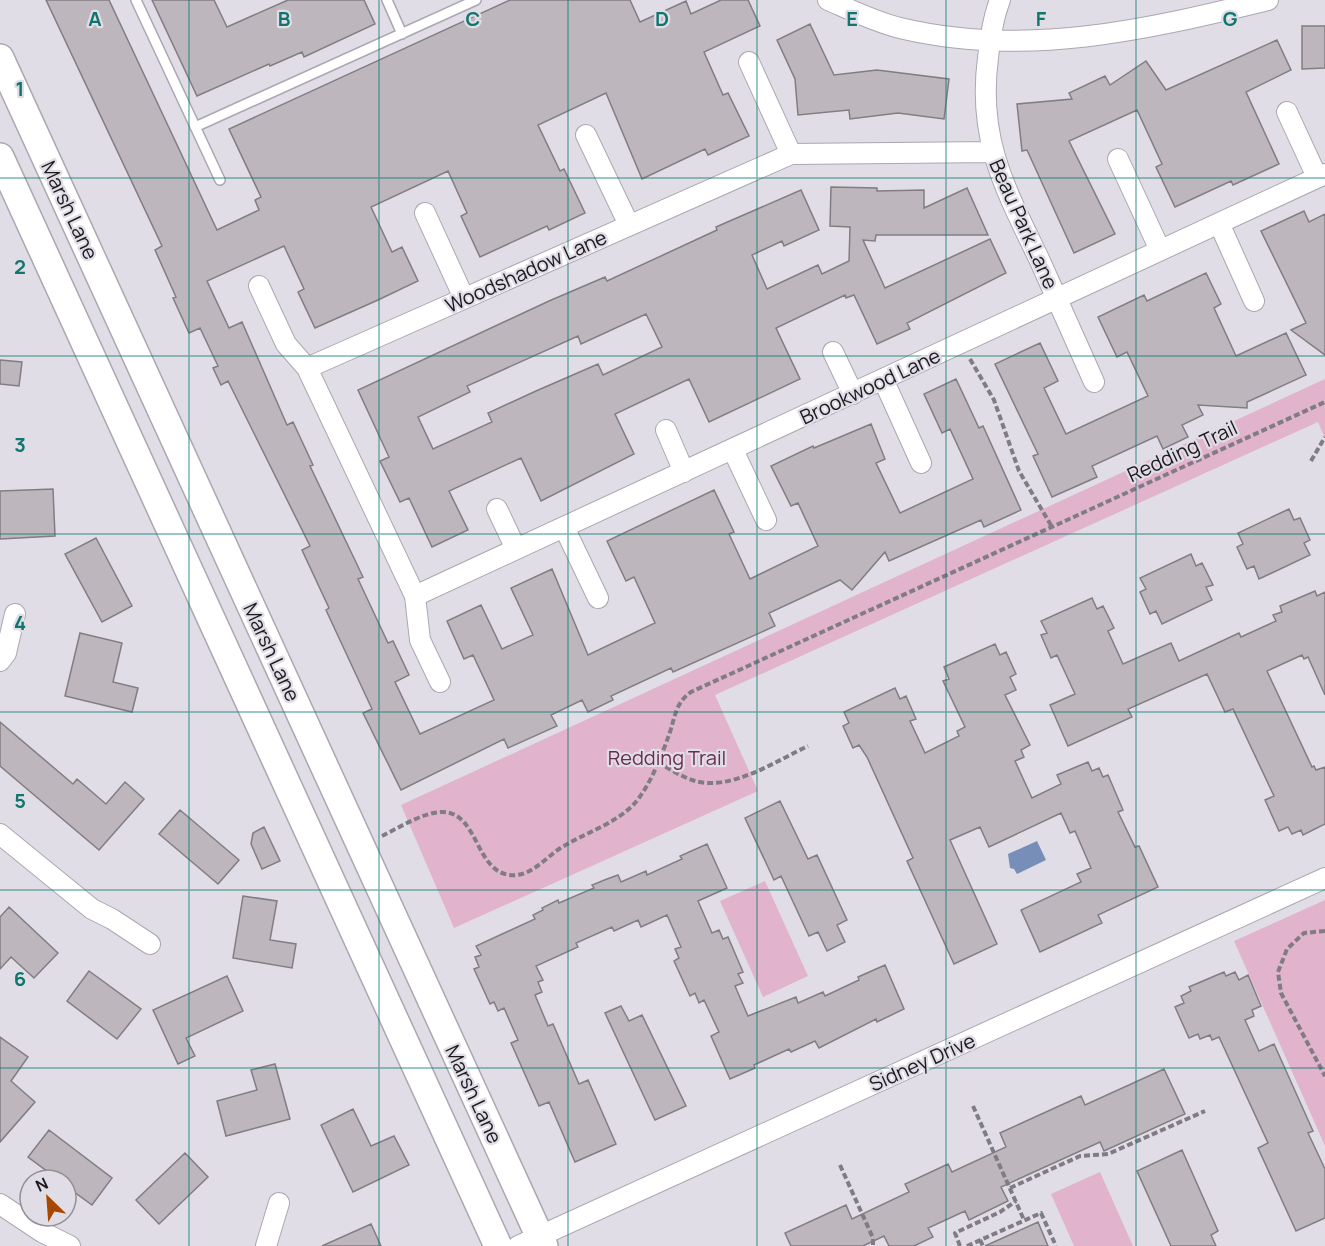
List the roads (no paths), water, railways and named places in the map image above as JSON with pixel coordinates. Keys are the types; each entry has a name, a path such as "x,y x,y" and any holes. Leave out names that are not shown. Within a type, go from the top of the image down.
{"main road":[{"name":"Marsh Lane","path":"0,58 534,1243"},
{"name":"Marsh Lane","path":"0,157 498,1246"}],"street":[{"path":"828,0 899,28 990,41 1041,42 1107,35 1268,0"},
{"name":"Beau Park Lane","path":"1000,0 990,41 986,78 986,122 992,152 1094,382"},
{"path":"750,62 791,154"},
{"path":"1287,112 1321,176"},
{"path":"586,135 629,225"},
{"name":"Woodshadow Lane","path":"307,368 791,154 992,152"},
{"path":"1118,159 1160,250"},
{"name":"Brookwood Lane","path":"415,596 1321,176"},
{"path":"425,213 464,298"},
{"path":"1219,223 1254,301"},
{"path":"259,286 286,344 307,368 415,596 420,640 440,682"},
{"path":"833,352 853,394"},
{"path":"883,380 921,463"},
{"path":"666,430 684,472"},
{"path":"733,450 766,520"},
{"path":"497,509 516,549"},
{"path":"564,527 598,598"},
{"path":"0,661 6,653 15,615"},
{"path":"0,834 93,909 150,944"},
{"name":"Sidney Drive","path":"534,1243 1325,878"},
{"path":"266,1246 279,1203"},
{"path":"0,1204 42,1232 70,1246"}],"lane":[{"path":"136,0 220,180"},
{"path":"387,0 402,34"},
{"path":"195,127 476,0"}],"water":[{"path":"1037,841 1046,860 1017,874 1014,869 1010,868 1008,854"}],"park label":[{"name":"Redding Trail","path":"667,757"}]}
